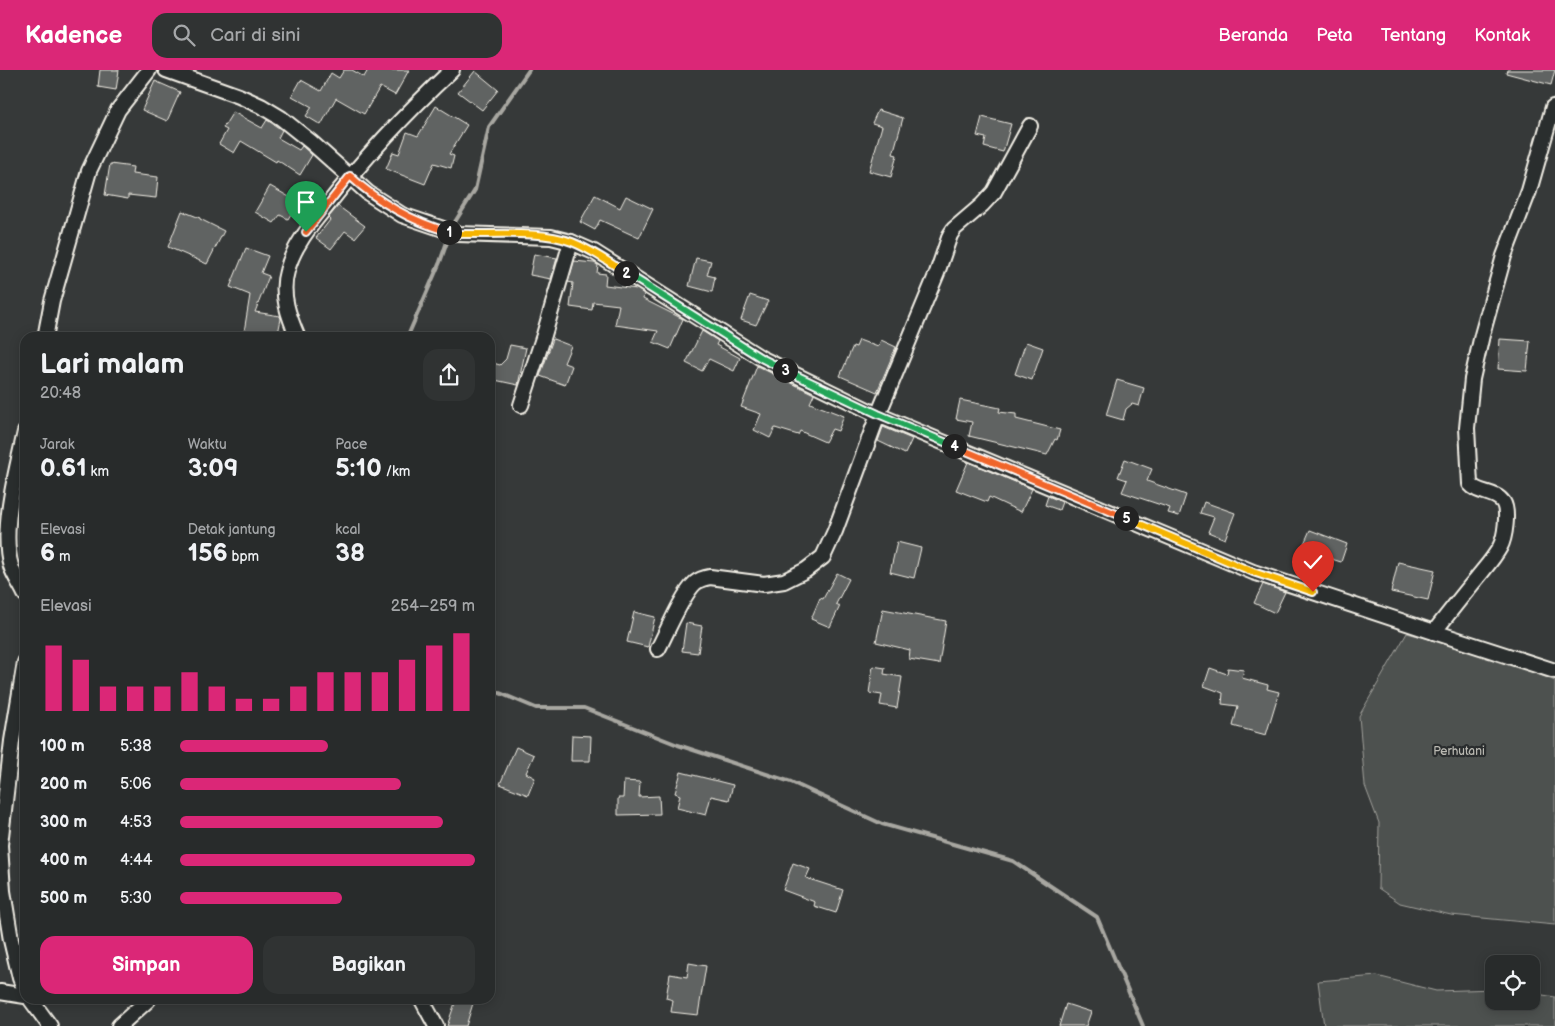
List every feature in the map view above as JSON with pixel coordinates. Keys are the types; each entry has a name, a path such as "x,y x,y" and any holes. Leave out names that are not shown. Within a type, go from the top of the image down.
{"street":[{"path":"45,332 52,301 88,172 118,110 149,70"},
{"path":"166,70 239,96 281,118 368,193 384,205 402,214 458,234 530,235 572,242 594,252 761,358 878,414 1253,572 1555,670"},
{"path":"296,332 288,313 284,292 286,273 293,254 306,232 350,176 415,105 452,70"},
{"path":"1434,632 1491,560 1501,546 1505,535 1506,510 1504,502 1496,496 1474,489 1470,484 1467,428 1472,378 1504,256 1529,191 1554,106"},
{"path":"658,649 689,590 702,578 710,577 764,584 784,581 806,570 823,557 835,531 878,414 950,234 994,192 1030,126"},
{"path":"521,405 572,242"},
{"path":"20,455 10,502 7,538 11,566 20,584"},
{"path":"20,692 12,741 0,845 3,891 11,940 20,978"},
{"path":"0,992 20,995"},
{"path":"34,1004 50,1026"},
{"path":"118,1026 143,1004"},
{"path":"424,1004 436,1026"}],"green space":[{"name":"Perhutani","path":"1407,633 1492,656 1555,681 1555,925 1451,915 1400,903 1378,888 1379,823 1365,786 1359,716"},
{"path":"1377,976 1436,991 1485,989 1485,1010 1540,1010 1540,994 1555,997 1555,1026 1324,1026 1318,981"}],"building":[{"path":"100,70 119,70 116,90 98,87"},
{"path":"344,70 352,70 364,77 368,70 409,70 395,95 380,87 364,114 336,98 321,125 306,116 312,107 292,96 301,80 321,91 331,73 339,78"},
{"path":"1507,70 1555,70 1551,85 1506,73"},
{"path":"475,71 498,90 482,110 458,92"},
{"path":"155,81 180,92 167,121 142,110"},
{"path":"436,106 467,125 449,154 454,156 451,168 434,163 425,184 386,169 393,152 399,154 407,132 418,136"},
{"path":"878,110 903,118 893,154 897,155 891,177 869,171 882,126 872,123"},
{"path":"233,112 262,128 267,120 282,130 278,138 299,150 302,146 312,155 300,175 277,160 276,162 241,141 234,153 219,144 227,130 223,128"},
{"path":"982,117 1011,124 1003,152 984,147 986,138 977,136"},
{"path":"110,164 133,167 132,174 158,177 156,198 128,195 128,199 105,195"},
{"path":"270,186 298,202 288,219 280,215 274,223 255,212"},
{"path":"595,195 620,208 626,196 653,209 639,238 600,220 595,230 580,222"},
{"path":"338,206 365,226 355,238 345,231 331,249 316,238"},
{"path":"182,211 224,231 207,264 168,247"},
{"path":"246,248 268,256 261,273 269,276 255,312 280,316 278,332 244,332 250,295 230,287"},
{"path":"534,254 557,258 551,279 530,275"},
{"path":"696,258 711,261 707,275 715,277 712,292 689,286"},
{"path":"574,261 598,265 597,273 606,274 605,285 637,289 644,294 643,299 683,319 670,349 653,342 658,331 615,325 619,305 593,302 592,310 570,307 573,283 568,282"},
{"path":"750,295 768,301 756,325 741,320"},
{"path":"702,331 718,341 716,345 740,358 734,371 709,359 702,371 686,363"},
{"path":"553,339 571,346 564,363 572,366 565,385 540,376"},
{"path":"1500,339 1530,341 1527,371 1498,369"},
{"path":"859,340 878,347 881,340 896,347 877,392 840,376 853,346 856,347"},
{"path":"1026,342 1043,348 1032,380 1015,374"},
{"path":"510,345 526,348 518,385 495,380 495,364 500,365 506,359"},
{"path":"757,366 814,394 810,403 844,416 838,431 832,429 825,442 800,431 798,435 775,428 770,438 754,430 761,414 741,407"},
{"path":"1117,380 1144,388 1139,406 1132,404 1126,409 1123,420 1106,415"},
{"path":"960,400 1000,408 999,412 1016,414 1016,419 1060,430 1057,440 1055,439 1047,455 969,436 972,422 956,419"},
{"path":"883,427 912,439 905,454 878,441"},
{"path":"1125,459 1152,469 1147,481 1186,495 1179,516 1168,513 1170,508 1122,492 1127,480 1118,477"},
{"path":"968,462 1032,489 1021,512 989,497 987,502 956,490"},
{"path":"1048,496 1062,502 1059,510 1045,505"},
{"path":"1204,502 1235,513 1225,539 1208,532 1214,517 1200,513"},
{"path":"1310,530 1347,544 1341,562 1319,555 1312,569 1296,562"},
{"path":"897,542 921,548 914,578 890,572"},
{"path":"1398,562 1435,570 1428,600 1391,592"},
{"path":"837,573 849,579 836,604 840,606 830,627 811,619 820,598 823,599"},
{"path":"1263,584 1285,592 1275,613 1254,603"},
{"path":"883,609 946,621 939,664 909,659 910,650 876,642"},
{"path":"634,612 655,617 648,647 627,642"},
{"path":"686,623 702,626 698,653 682,651"},
{"path":"873,666 885,668 884,674 902,677 897,708 880,705 882,695 869,693"},
{"path":"1210,668 1227,674 1228,668 1244,670 1242,678 1268,685 1267,689 1279,692 1266,735 1233,726 1238,706 1222,704 1223,693 1204,686"},
{"path":"572,735 591,736 590,761 571,761"},
{"path":"516,747 534,755 526,773 535,778 528,795 500,784"},
{"path":"681,772 733,785 729,800 711,796 706,815 677,808 680,795 675,793"},
{"path":"624,781 640,782 639,797 659,796 660,814 618,815 618,798 623,798"},
{"path":"793,863 810,869 806,878 843,890 836,913 814,906 815,902 783,890"},
{"path":"689,963 706,966 698,1015 671,1012 673,1000 666,998 670,974 687,977"},
{"path":"455,1004 473,1004 466,1026 447,1026"},
{"path":"1066,1004 1091,1012 1086,1026 1059,1026"}],"waterway":[{"path":"410,332 440,262 453,225 475,190 489,127 529,70"},
{"path":"495,691 536,708 584,708 678,745 791,782 882,824 1013,861 1097,917 1143,1026"}],"route":[{"path":"306,232 350,176 384,205 440,229 458,234 530,235 572,242 594,252 761,358 878,414 1253,572 1313,592"}]}
